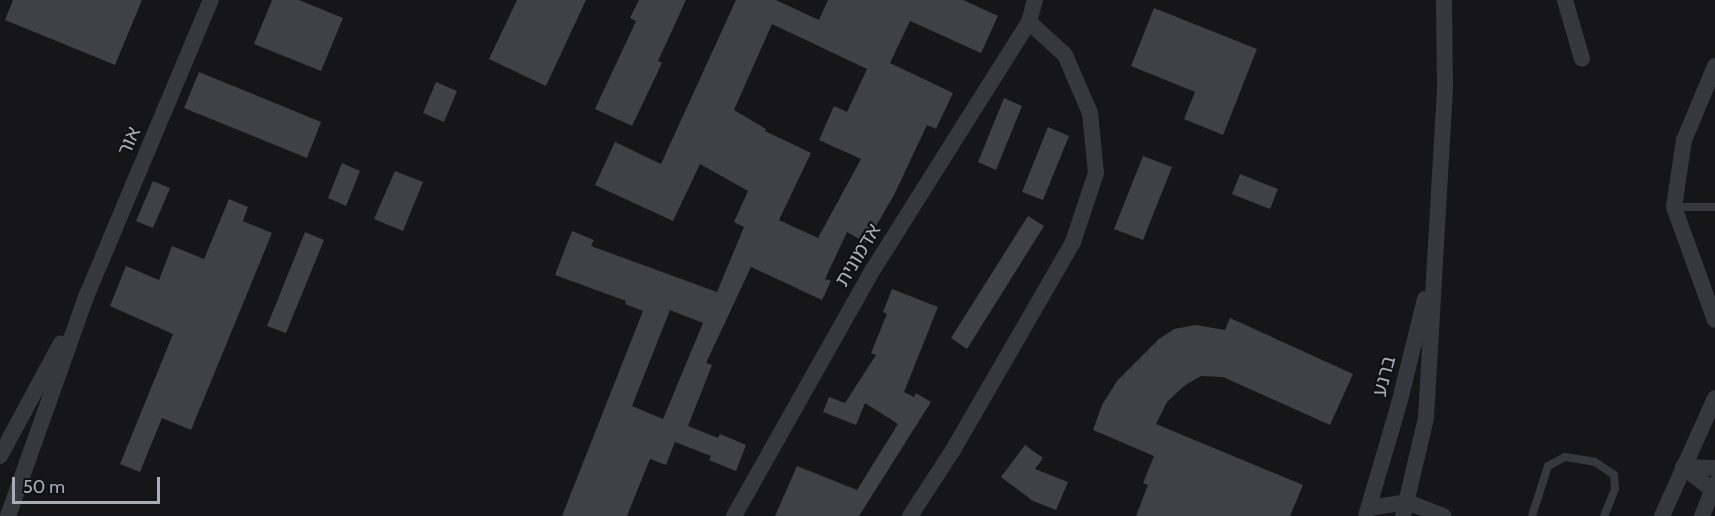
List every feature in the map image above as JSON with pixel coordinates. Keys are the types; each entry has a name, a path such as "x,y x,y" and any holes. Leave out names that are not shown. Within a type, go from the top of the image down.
{"street":[{"name":"אור","path":"86,297 211,0"},
{"name":"אדמונית","path":"734,516 874,268 1029,22 1035,0"},
{"name":"ברנע","path":"1405,509 1426,418 1445,87 1444,0"},
{"path":"1565,0 1582,59"},
{"path":"910,516 953,450 1073,242 1096,173 1090,113 1065,55 1029,22"},
{"path":"1715,66 1684,140 1674,207 1715,320"},
{"name":"ברנע","path":"1372,513 1437,246"},
{"path":"0,456 86,297"},
{"path":"8,516 86,297"},
{"path":"1662,516 1715,398"},
{"path":"1683,467 1715,468"},
{"path":"1683,467 1714,489 1702,516"},
{"path":"1372,513 1405,509 1443,516"}],"lane":[{"path":"1674,207 1715,207"},
{"path":"1532,516 1548,466 1565,457 1595,462 1614,475 1615,489 1604,516"}],"building":[{"path":"13,0 142,0 115,65 5,20"},
{"path":"272,0 299,0 343,18 321,71 254,44"},
{"path":"517,0 586,0 546,86 489,59"},
{"path":"639,0 686,0 658,61 662,63 632,126 595,109 636,21 630,18"},
{"path":"736,0 776,0 819,20 828,0 963,0 998,16 981,53 910,21 890,63 953,93 936,129 927,125 894,195 866,243 847,232 825,279 831,281 822,300 751,267 706,363 712,365 688,426 718,438 720,434 746,445 736,471 709,460 711,456 675,442 666,465 650,459 627,516 562,516 643,311 625,304 626,301 555,275 572,231 594,240 591,246 717,292 744,227 734,222 748,191 700,164 673,221 595,185 615,142 661,164","holes":["772,24 867,69 847,112 834,106 819,140 861,159 818,238 779,220 811,153 765,131 766,129 734,110","670,310 703,323 663,419 632,406"]},
{"path":"1154,8 1257,49 1223,135 1184,119 1195,92 1131,66"},
{"path":"199,72 321,122 307,158 184,108"},
{"path":"436,82 457,91 444,122 423,113"},
{"path":"1004,98 1022,106 996,170 978,162"},
{"path":"1048,127 1069,136 1043,200 1022,192"},
{"path":"1143,156 1172,167 1143,240 1114,229"},
{"path":"342,163 360,171 346,206 328,198"},
{"path":"395,171 423,182 403,231 374,219"},
{"path":"1240,174 1278,189 1270,209 1232,194"},
{"path":"153,181 170,188 153,228 136,221"},
{"path":"229,199 248,207 243,221 272,233 191,430 162,418 140,472 120,464 173,334 110,306 126,266 159,280 172,246 204,259"},
{"path":"1028,216 1044,226 967,349 951,338"},
{"path":"305,232 324,240 286,333 267,326"},
{"path":"892,289 938,307 904,392 914,397 916,393 931,402 859,516 775,516 797,466 857,490 898,424 865,403 856,425 823,412 829,397 845,403 876,355 871,353 887,314 883,312"},
{"path":"1230,318 1353,374 1330,425 1223,377 1201,376 1184,386 1167,402 1156,424 1303,485 1290,516 1136,516 1148,485 1143,483 1154,456 1093,430 1102,405 1117,381 1159,339 1174,329 1196,325 1225,330"},
{"path":"1025,445 1043,458 1035,469 1068,482 1056,510 1033,501 1001,477"}]}
